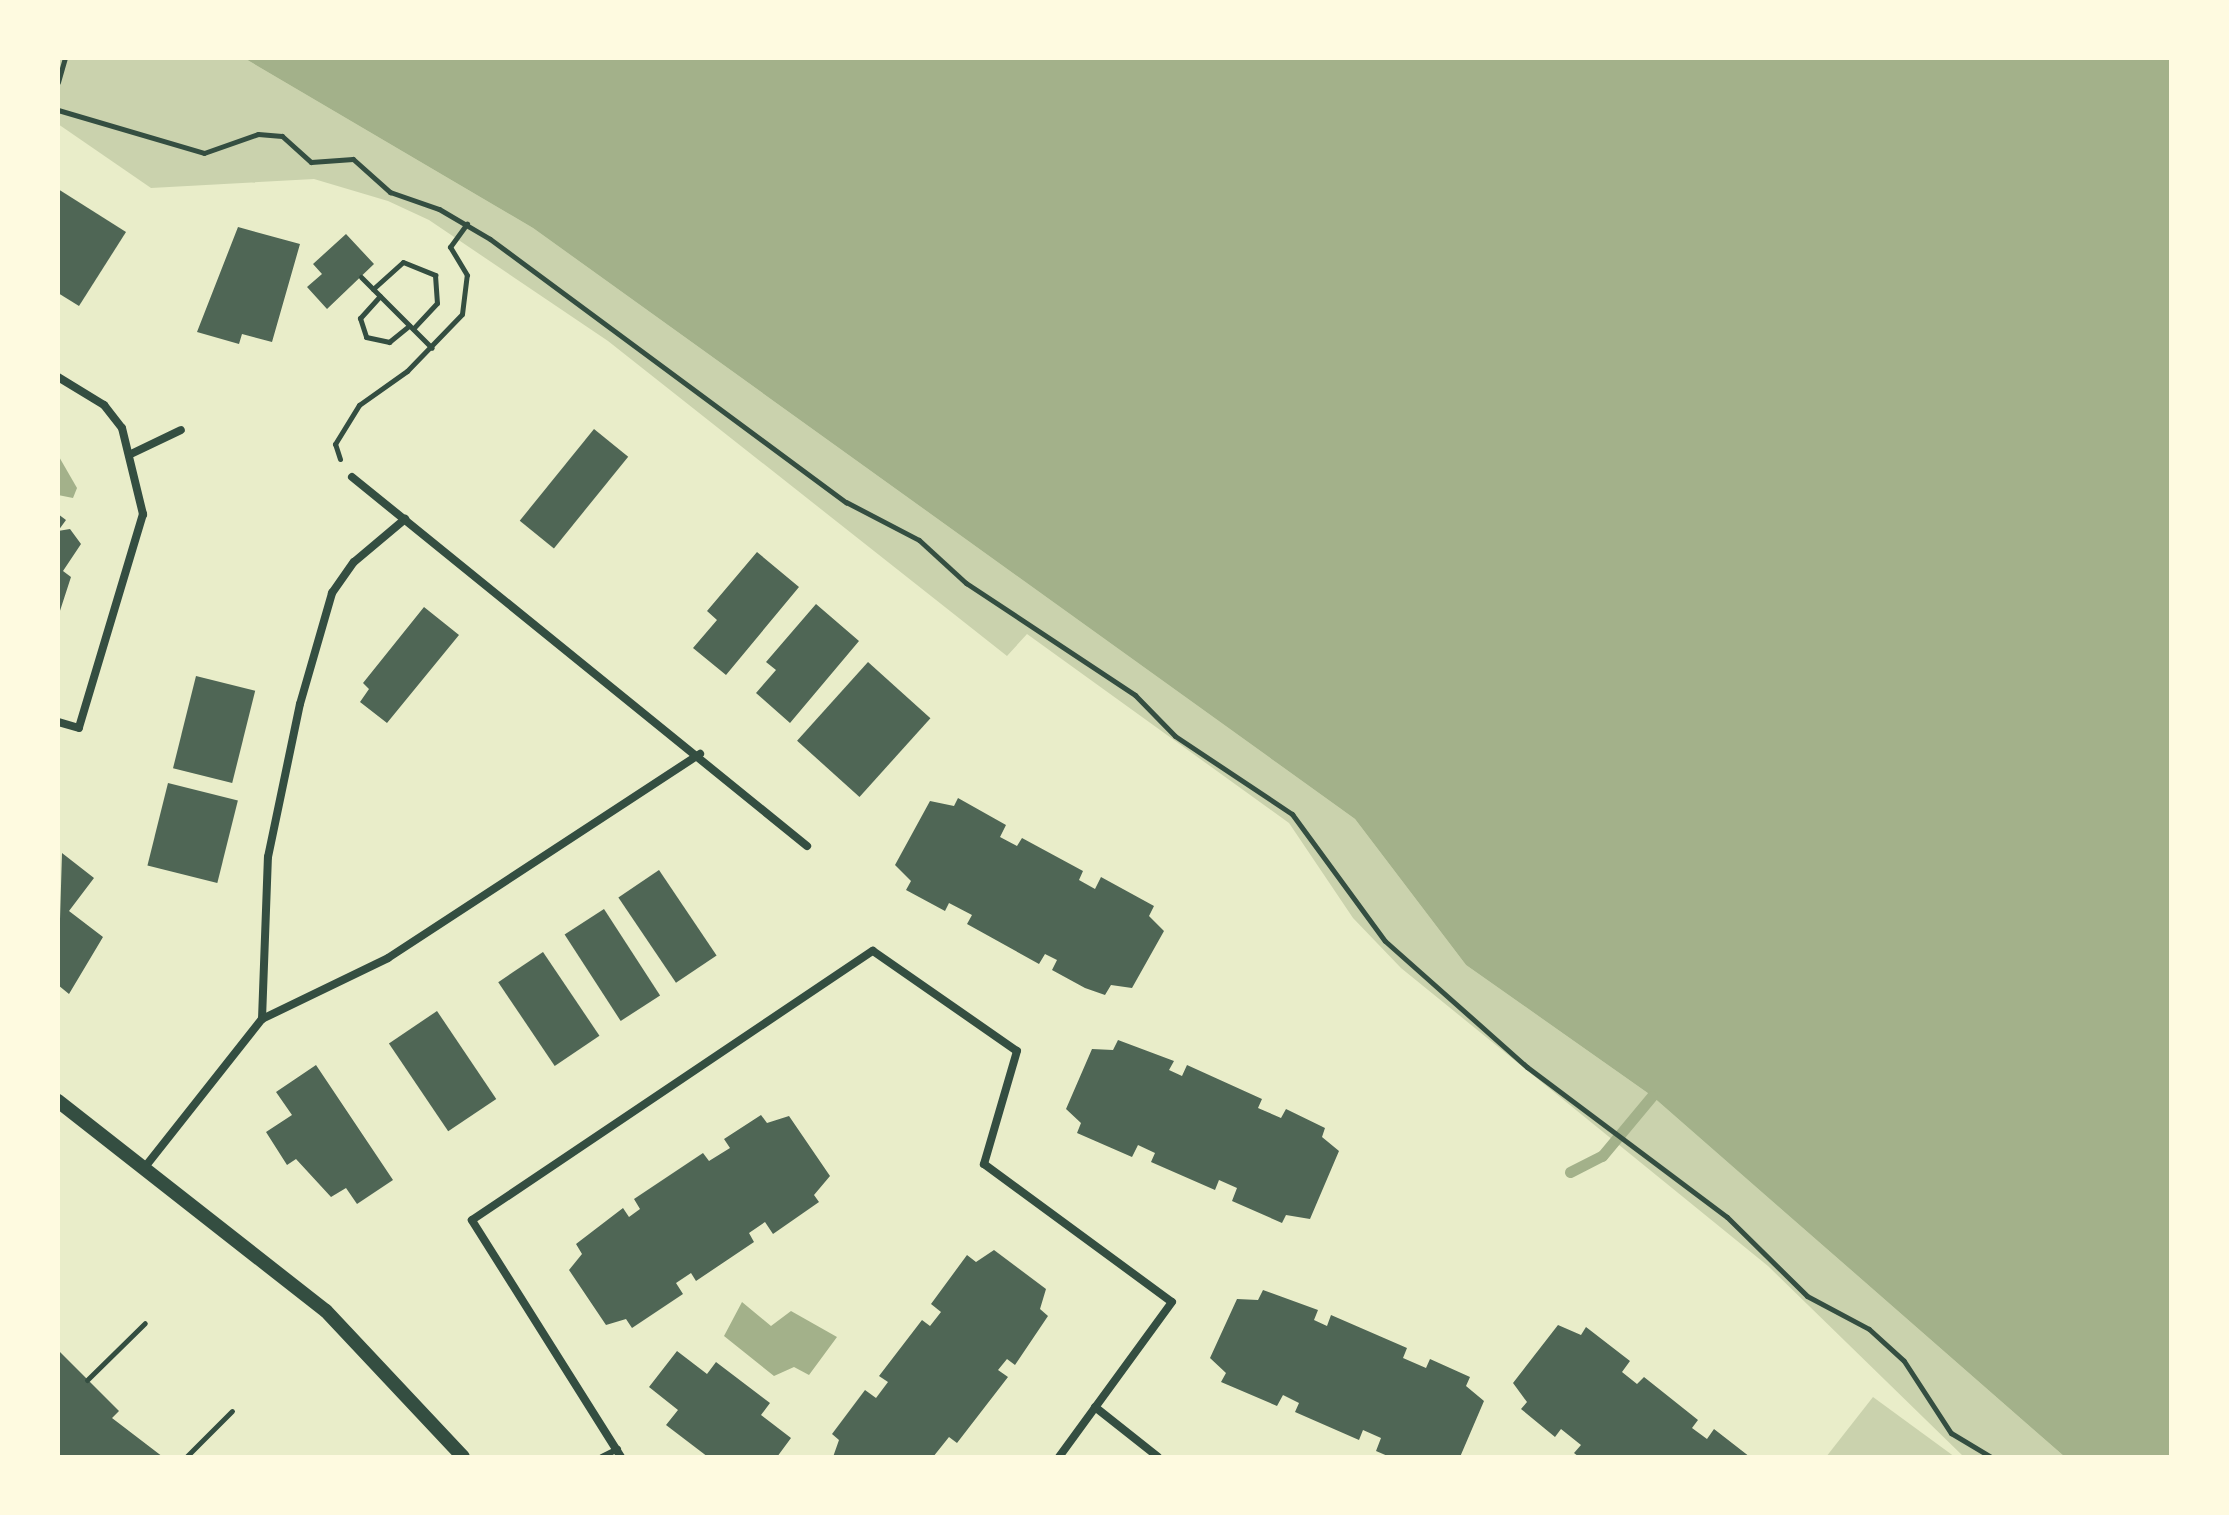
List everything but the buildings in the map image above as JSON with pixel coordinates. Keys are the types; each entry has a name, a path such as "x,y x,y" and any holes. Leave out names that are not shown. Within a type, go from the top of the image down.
{"street":[{"path":"58,377 104,405 133,453 143,514 79,728 58,722"},
{"path":"133,453 181,430"},
{"path":"352,477 700,754 807,846"},
{"path":"262,1019 268,857 304,690 332,593 354,562 405,519"},
{"path":"145,1167 262,1019 388,958 700,754"},
{"path":"620,1453 472,1220 873,951 1017,1051 984,1164 1172,1302 1059,1457"},
{"path":"58,1101 326,1311 463,1457"},
{"path":"1095,1407 1158,1457"}],"lane":[{"path":"602,1457 620,1453"}],"path":[{"path":"58,82 65,58"},
{"path":"58,110 204,153 258,134 282,136 311,162 353,159 390,192 467,224 490,239 735,413 846,502 919,540 966,583 1102,679 1135,695 1189,745 1303,823 1354,908 1385,941 1601,1124 1727,1217 1807,1296 1869,1329 1904,1361 1951,1433 1991,1457"},
{"path":"352,477 335,448 342,429 359,405 432,348 465,306 467,275 450,247 467,224"},
{"path":"373,289 403,262 435,275 437,303 389,342 366,337 360,318 380,296"},
{"path":"361,277 432,348"},
{"path":"87,1380 145,1323"},
{"path":"186,1457 232,1411"}],"shaded area":[{"path":"58,58 244,58 533,228 1355,819 1466,965 1652,1096 2065,1457 1964,1457 1768,1266 1401,968 1353,918 1289,823 1027,634 1007,656 608,341 429,220 388,201 314,179 151,188 58,124"},
{"path":"244,58 2171,58 2171,1457 2065,1457 1652,1096 1466,965 1355,819 533,228"},
{"path":"58,455 77,488 73,498 58,495"},
{"path":"742,1302 771,1326 791,1311 837,1337 809,1375 794,1367 774,1376 724,1336"},
{"path":"1873,1397 1955,1457 1826,1457"}],"waterway":[{"path":"1570,1172 1602,1156 1652,1096"}]}
